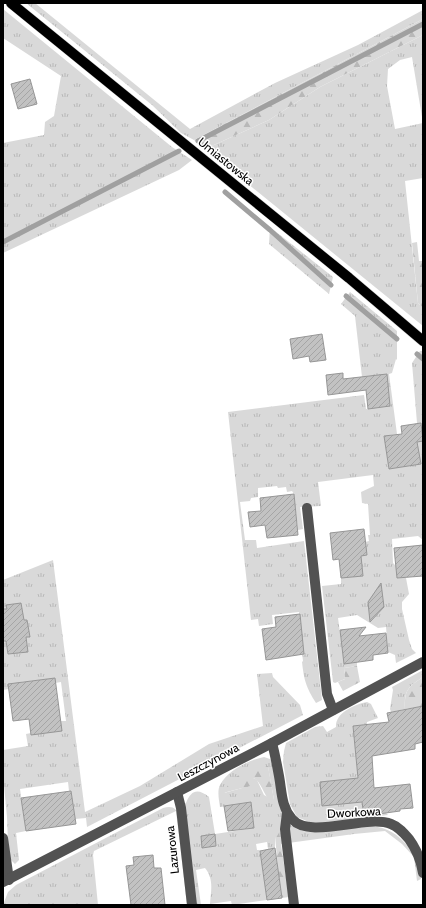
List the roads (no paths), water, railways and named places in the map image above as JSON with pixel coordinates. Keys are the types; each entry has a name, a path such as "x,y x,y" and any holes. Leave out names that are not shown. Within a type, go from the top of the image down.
{"main road":[{"name":"Umiastowska","path":"11,3 349,278 423,341"}],"street":[{"path":"307,508 327,694 333,710"},
{"name":"Leszczynowa","path":"6,881 272,743 423,662"},
{"path":"272,743 282,801 287,813 285,829 294,905"},
{"name":"Lazurowa","path":"177,792 181,808 192,905"},
{"name":"Dworkowa","path":"287,813 294,821 308,827 318,828 368,822 390,823 401,830 414,846 421,860 423,873"},
{"path":"3,838 6,881"}],"waterway":[{"path":"198,141 423,24"},
{"path":"3,242 179,151"},
{"path":"225,192 331,285"},
{"path":"346,296 397,339"},
{"path":"417,354 423,359"}]}
